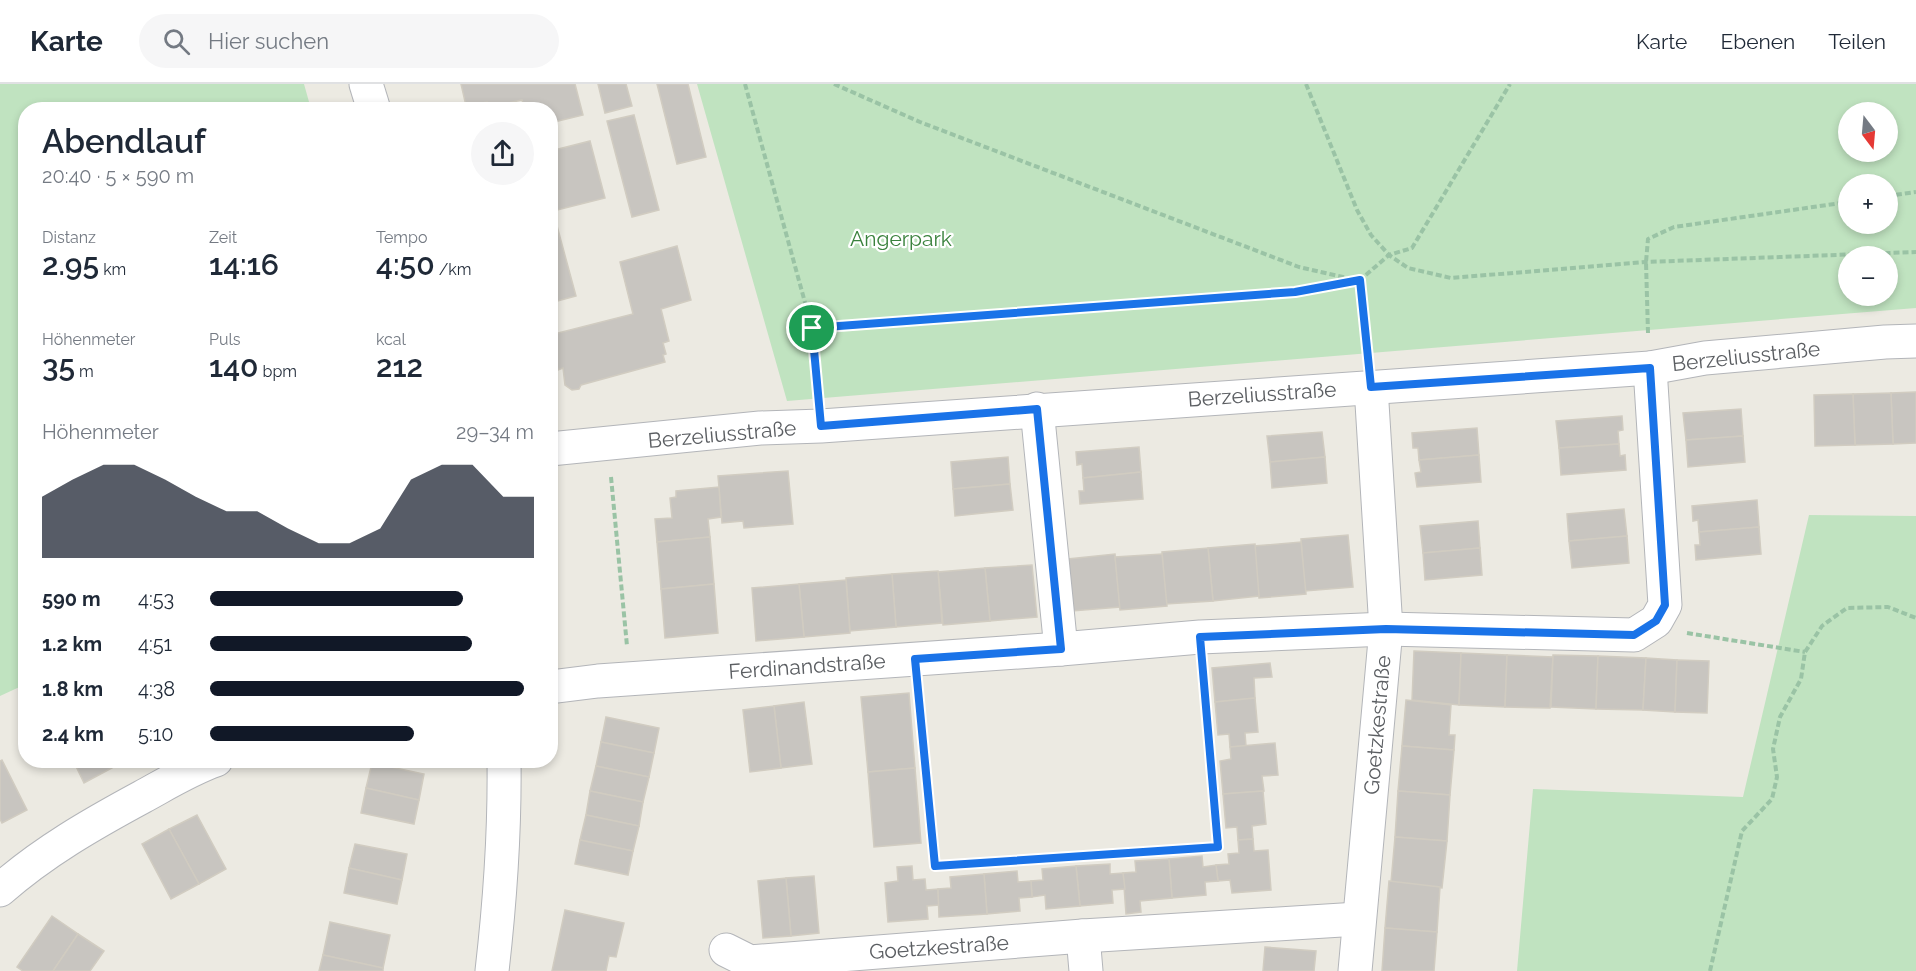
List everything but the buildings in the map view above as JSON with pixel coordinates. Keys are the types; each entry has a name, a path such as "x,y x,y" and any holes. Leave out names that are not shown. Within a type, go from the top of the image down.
{"street":[{"path":"366,84 372,102"},
{"name":"Berzeliusstraße","path":"558,448 760,428 821,426 1037,409 1650,368 1705,358 1885,342 1916,342"},
{"path":"1650,368 1665,605 1656,621"},
{"name":"Goetzkestraße","path":"1355,971 1386,629 1371,387"},
{"path":"1037,409 1061,649"},
{"name":"Ferdinandstraße","path":"558,686 614,680 1200,637 1386,629 1634,635 1656,621"},
{"path":"0,890 25,868 98,821 194,768"},
{"path":"492,971 498,915 505,797 504,768"},
{"name":"Goetzkestraße","path":"726,950 750,962 802,964 1083,936 1358,919"},
{"path":"1083,936 1086,971"}],"path":[{"path":"745,84 812,328 821,426"},
{"path":"834,84 920,122 1299,267 1360,280"},
{"path":"1306,84 1357,210 1371,235 1389,255 1408,268 1451,278 1646,262 1916,252"},
{"path":"812,328 1295,292 1360,280 1389,255 1412,248 1510,84"},
{"path":"1898,194 1916,192"},
{"path":"1648,323 1646,262 1648,239 1674,227 1838,203"},
{"path":"1360,280 1371,387"},
{"path":"607,444 614,680"},
{"path":"1710,971 1742,831 1772,799 1777,777 1773,749 1780,717 1801,679 1805,652 1822,626 1847,608 1888,607 1916,618"},
{"path":"1656,621 1689,634 1805,652"},
{"path":"915,659 935,866 1218,847 1200,637"}],"green space":[{"path":"0,84 304,84 309,102 18,102 18,688 0,696"},
{"name":"Angerpark","path":"697,84 1916,84 1916,308 787,401"},
{"path":"1809,515 1916,516 1916,971 1517,971 1533,789 1743,797"}],"route":[{"path":"1360,280 1371,387 1650,368 1665,605 1656,621 1634,635 1386,629 1200,637 1218,847 935,866 915,659 1061,649 1037,409 821,426 812,328 1295,292 1360,280"}]}
